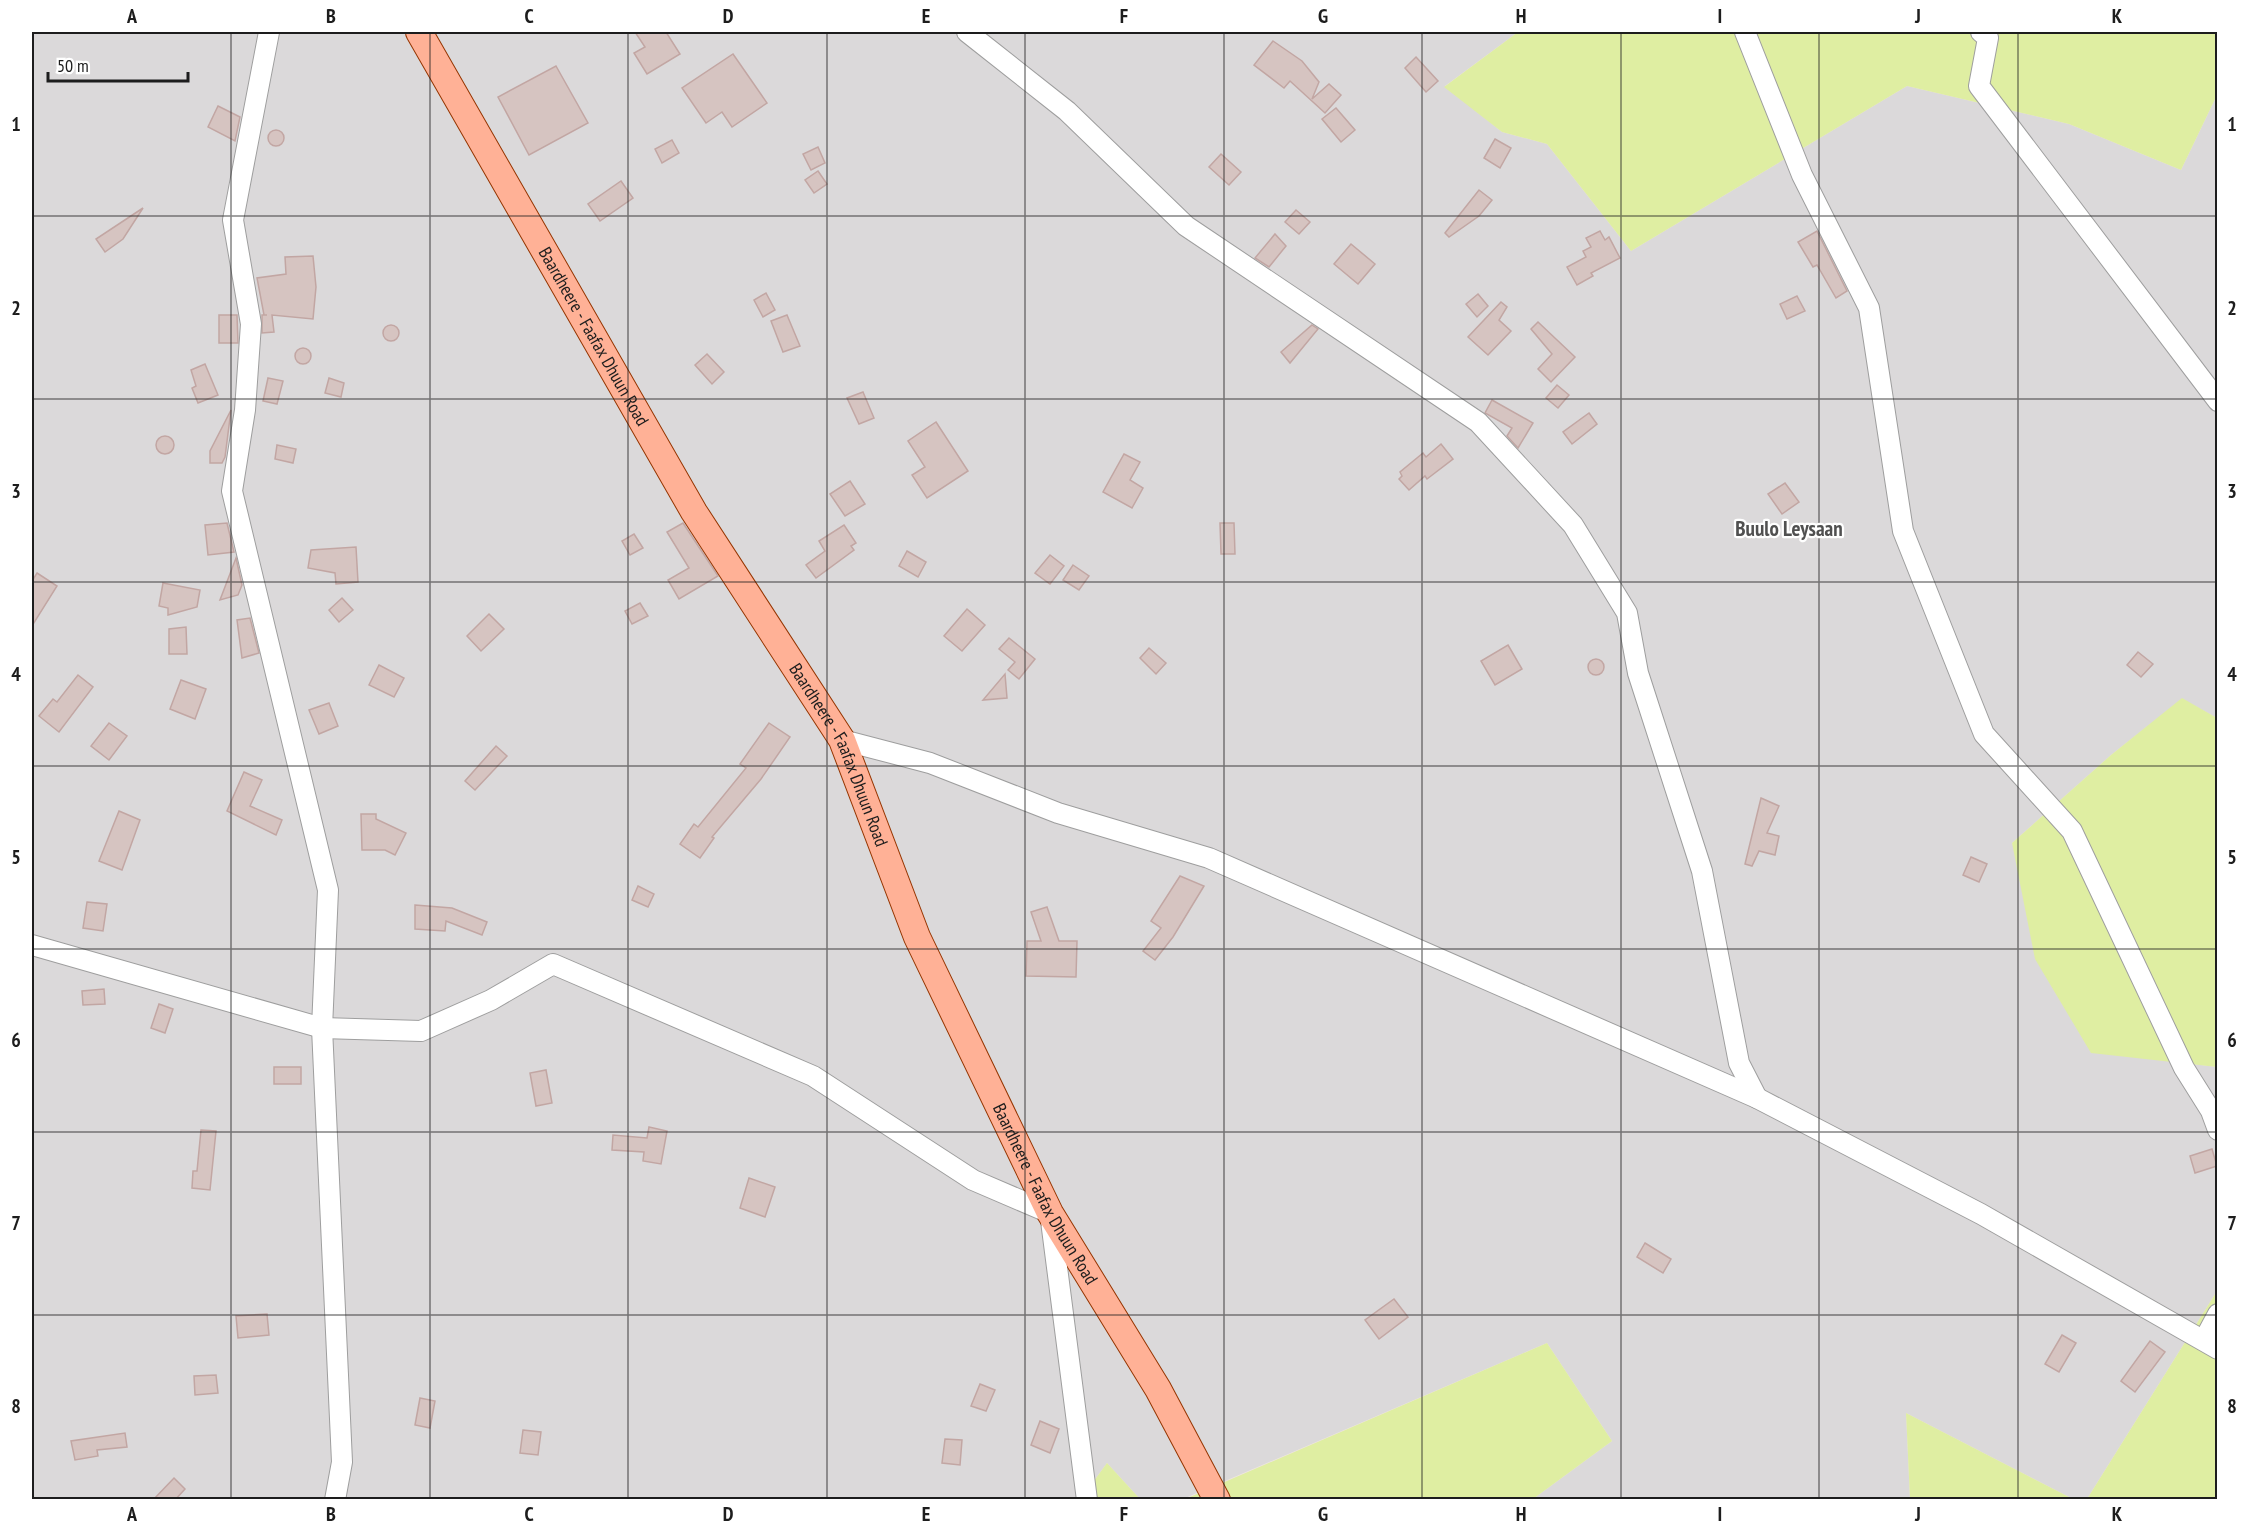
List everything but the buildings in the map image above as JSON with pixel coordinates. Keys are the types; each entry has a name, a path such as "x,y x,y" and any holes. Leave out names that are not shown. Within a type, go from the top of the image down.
{"main road":[{"name":"Baardheere - Faafax Dhuun Road","path":"419,32 694,512 842,741 917,937 1050,1213 1158,1389 1217,1500"}],"street":[{"path":"269,32 233,220 251,324 245,410 232,491 328,890 322,1028 342,1462 335,1500"},
{"path":"967,32 1067,111 1186,226 1478,422 1573,525 1627,613 1638,673 1702,871 1739,1063 1757,1098"},
{"path":"1745,32 1802,175 1869,308 1903,531 1984,734 2072,831 2184,1068 2211,1111 2217,1130"},
{"path":"1981,32 1988,38 1979,86 2217,401"},
{"path":"842,741 930,763 1058,813 1209,858 1757,1098 1981,1214 2211,1345 2217,1314"},
{"path":"32,945 322,1028 421,1031 491,1000 553,964 813,1076 973,1180 1050,1213 1087,1500"}],"shaded area":[{"path":"32,32 1518,32 1445,86 1502,132 1547,144 1631,251 1907,86 2069,124 2181,170 2217,95 2217,718 2182,699 2111,755 2012,843 2091,1052 2217,1067 2217,1291 2087,1499 2073,1499 1906,1413 1910,1499 1533,1499 1612,1441 1547,1343 1183,1499 1140,1499 1107,1463 1080,1500 32,1499"}],"green space":[{"path":"1518,32 2217,32 2217,95 2181,170 2069,124 1907,86 1631,251 1547,144 1502,132 1444,87"},
{"path":"2182,698 2217,718 2217,1067 2091,1053 2035,959 2012,843 2111,755"},
{"path":"2217,1291 2217,1499 2087,1499"},
{"path":"1547,1343 1612,1441 1533,1499 1183,1500"},
{"path":"1906,1413 2073,1499 1910,1499"},
{"path":"1107,1463 1140,1499 1080,1500"}],"district":[{"name":"Buulo Leysaan","path":"1789,529"}]}
